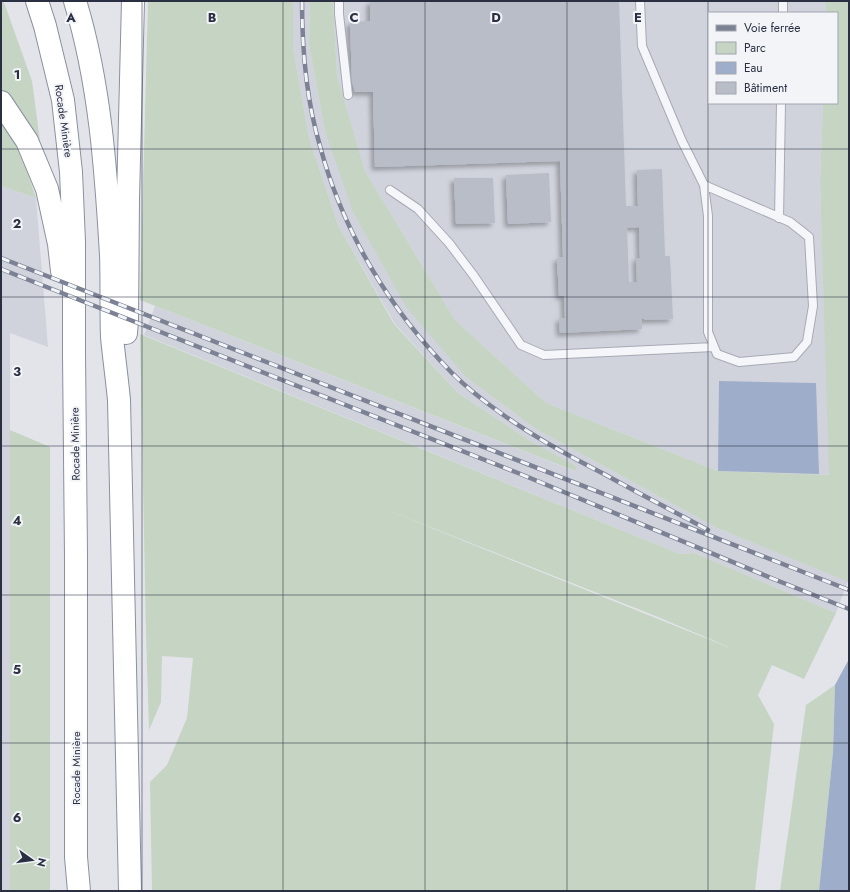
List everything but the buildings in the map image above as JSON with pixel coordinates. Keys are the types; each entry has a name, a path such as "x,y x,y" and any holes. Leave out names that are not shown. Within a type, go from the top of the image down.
{"highway":[{"name":"Rocade Minière","path":"37,1 45,26 63,100 70,172 74,242 76,857 79,891"},
{"path":"75,1 83,27 96,93 104,153 111,256 112,336 119,400 130,891"},
{"path":"119,400 127,321 128,198 133,1"},
{"path":"1,102 26,141 47,189 59,244 74,354"},
{"path":"66,891 76,857"}],"lane":[{"path":"339,1 339,14 348,95"},
{"path":"640,1 642,46 682,141 704,185 708,216 708,332 717,354 739,362 794,357 807,342 813,306 809,237 790,222 704,185"},
{"path":"783,1 783,12"},
{"path":"779,218 781,104"},
{"path":"390,190 418,209 449,244 474,276 521,345 544,355 714,347"}],"shaded area":[{"path":"293,1 310,1 309,45 325,131 467,378 536,429 717,528 848,581 836,613 694,553 680,554 144,335 155,306 574,471 575,466 532,442 458,393 395,324 338,225 309,138 293,48"},
{"path":"333,1 826,1 826,12 708,12 708,104 823,104 820,183 830,475 718,471 546,403 455,320 365,171 337,75"},
{"path":"1,186 36,198 48,347 10,333 10,891 1,891"}],"green space":[{"path":"1,1 3,1 5,5 32,81 42,156 1,92"},
{"path":"148,1 293,1 293,48 309,138 338,225 394,324 458,393 532,442 576,466 575,471 140,300"},
{"path":"310,1 333,1 337,75 365,171 455,320 546,403 718,471 829,475 820,183 823,104 838,104 838,12 826,12 826,1 849,1 849,582 717,528 536,429 467,378 407,308 353,212 325,131 309,45"},
{"path":"1,123 13,138 36,198 1,186"},
{"path":"140,334 680,554 694,553 836,613 804,679 772,665 758,695 774,724 755,891 152,891 150,782 167,765 187,718 193,658 162,656 161,702 149,730","holes":["372,504 653,615 729,647"]},
{"path":"10,430 50,447 50,891 10,891"},
{"path":"835,685 833,752 819,891 780,891 806,705"}],"water":[{"path":"719,381 816,383 819,474 718,471"},
{"path":"849,659 849,891 819,891 833,752 835,685"}],"railway":[{"path":"302,1 304,56 308,92 315,128 330,178 342,209 371,268 408,323 429,349 458,379 483,400 514,422 565,453 708,530"},
{"path":"1,258 849,590"},
{"path":"1,269 518,473 849,609"}]}
